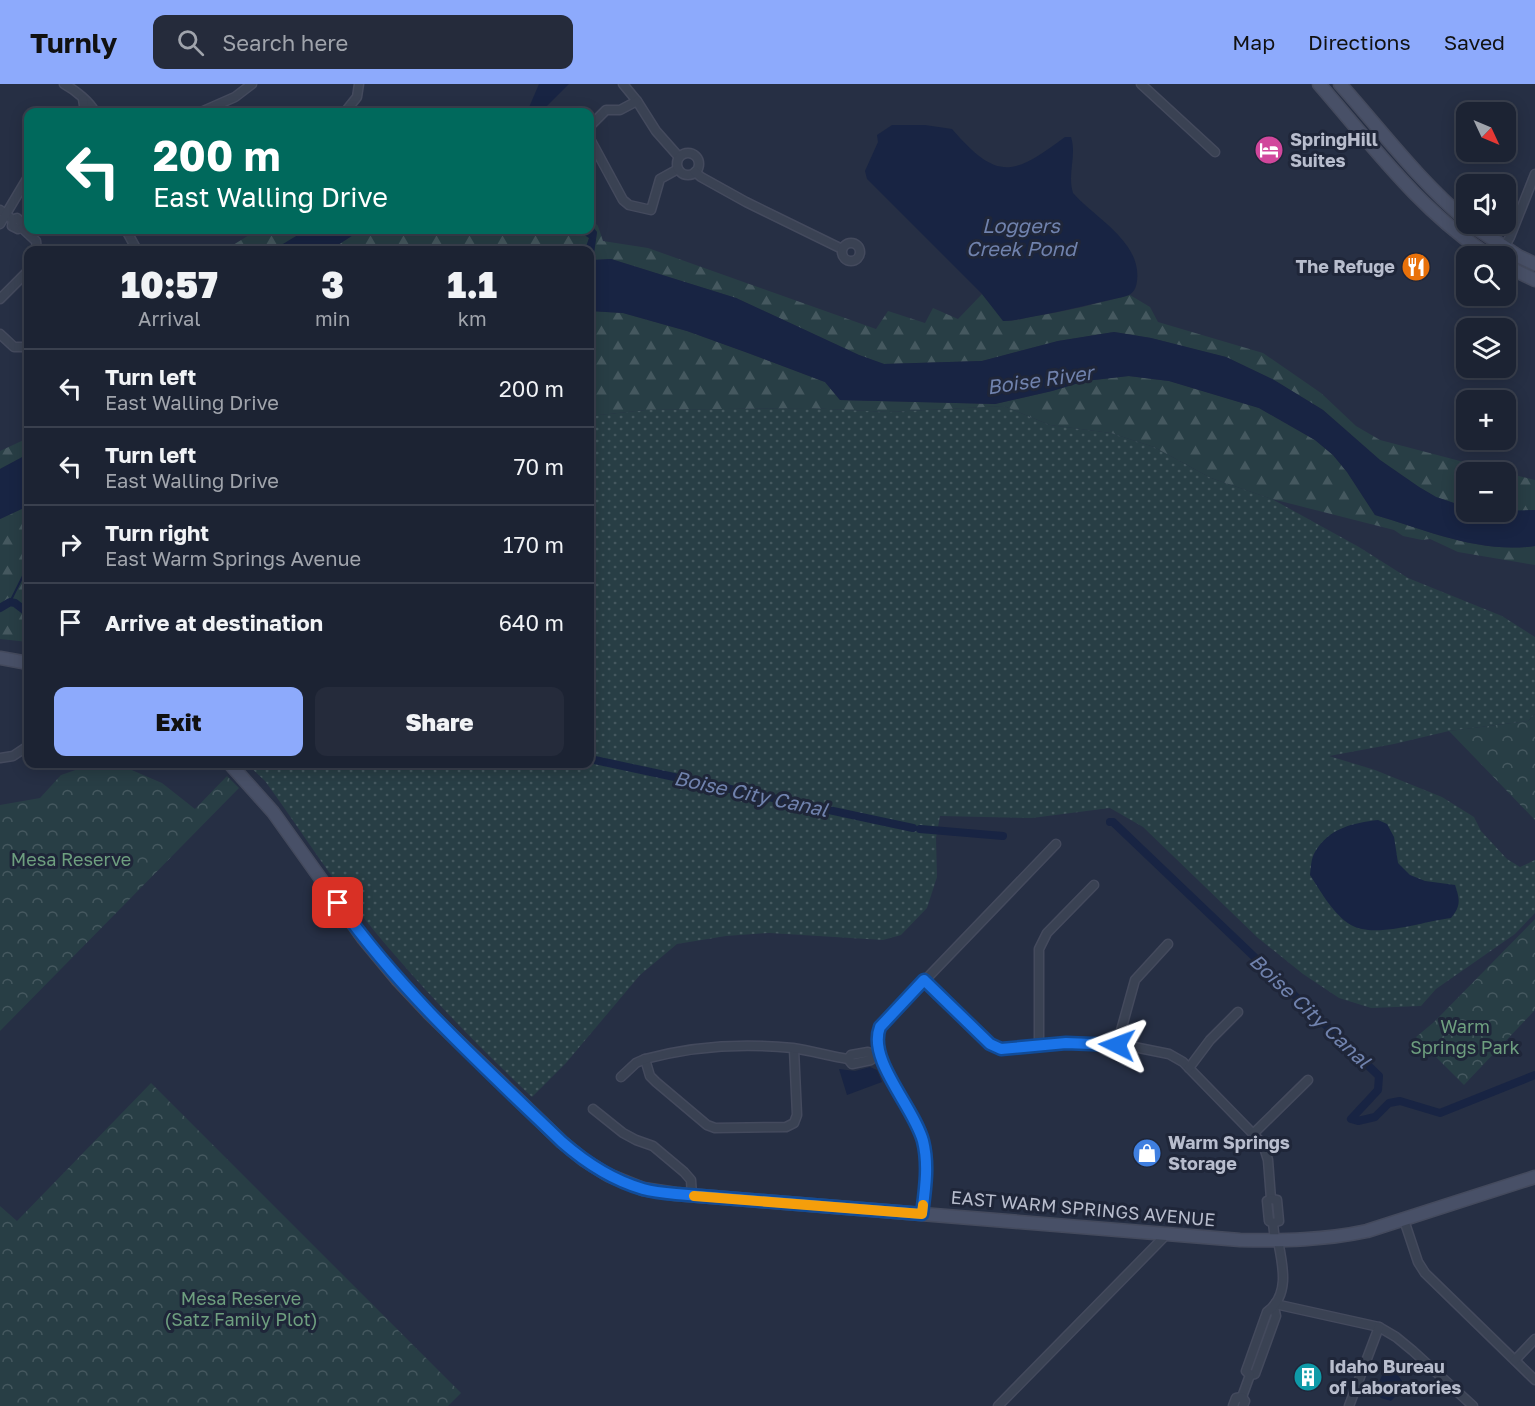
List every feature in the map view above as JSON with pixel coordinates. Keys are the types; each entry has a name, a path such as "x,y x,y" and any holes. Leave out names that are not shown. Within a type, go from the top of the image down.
{"street":[{"path":"64,84 91,104 93,108"},
{"path":"210,108 235,97 252,84"},
{"path":"348,108 357,97 359,84"},
{"path":"623,84 656,131 679,157"},
{"path":"1141,84 1215,152"},
{"path":"1319,84 1410,189 1440,219 1476,246"},
{"path":"1340,84 1417,172 1456,211"},
{"path":"83,99 84,108"},
{"path":"594,122 606,110 620,110 637,101"},
{"path":"594,147 623,201 628,205 651,210 660,179 678,169"},
{"path":"687,153 696,157 699,164 695,172 686,175 678,169 679,157 687,153"},
{"path":"695,172 746,202 842,249"},
{"path":"1505,246 1535,174"},
{"path":"0,224 3,212 24,183"},
{"path":"3,212 13,220 12,225 24,230"},
{"path":"28,234 36,241 37,246"},
{"path":"1482,234 1495,246"},
{"path":"1516,257 1535,264"},
{"path":"1516,271 1535,280"},
{"path":"0,299 24,275"},
{"path":"0,334 14,347 24,347"},
{"path":"0,658 24,662"},
{"path":"0,758 13,756 24,749"},
{"name":"EAST WARM SPRINGS AVENUE","path":"234,768 273,812 363,938 429,1013 562,1142 584,1160 608,1175 643,1189 692,1196 1276,1241 1338,1237 1404,1220 1535,1177"},
{"path":"922,1214 926,1158 922,1137 876,1054 877,1035 880,1027 924,980 1056,844"},
{"path":"1039,1046 1038,957 1042,940 1094,885"},
{"path":"1117,1045 1135,980 1168,944"},
{"path":"924,980 995,1047 1001,1049 1083,1043 1117,1045 1169,1054 1189,1068 1254,1133 1267,1152 1271,1199 1277,1200 1279,1221 1274,1223 1284,1282 1274,1305 1266,1312 1246,1371 1250,1375 1243,1402 1236,1398 1233,1406"},
{"path":"1189,1068 1210,1040 1238,1012"},
{"path":"621,1077 636,1063 645,1059 679,1051 714,1047 758,1046 794,1049 848,1059 852,1064 871,1060 876,1054"},
{"path":"645,1059 650,1076 707,1125 723,1129 786,1127 794,1123 797,1115 794,1049"},
{"path":"1254,1133 1308,1080"},
{"path":"593,1109 623,1133 653,1146 684,1172 691,1180 692,1196"},
{"path":"1404,1220 1418,1262 1425,1273 1535,1380"},
{"path":"998,1406 1167,1234"},
{"path":"1274,1305 1379,1327 1413,1351 1473,1406"},
{"path":"1349,1406 1379,1327"},
{"path":"1515,1360 1535,1339"}],"green space":[{"path":"594,222 603,241 648,248 876,329 888,311 925,323 933,308 958,319 982,294 1004,321 1060,312 1130,295 1150,307 1158,322 1263,353 1321,393 1356,426 1380,440 1464,462 1456,462 1456,503 1436,497 1380,460 1323,410 1274,380 1226,357 1151,338 1114,332 1058,341 982,361 884,364 859,355 736,298 611,259 594,260 597,232 594,229"},
{"path":"251,234 300,234 281,246 231,246"},
{"path":"355,234 583,234 589,238 586,246 336,246"},
{"path":"594,311 623,313 687,331 748,353 825,382 840,400 995,404 1085,381 1128,376 1169,381 1259,408 1315,440 1333,455 1347,472 1375,515 1474,544 1514,548 1535,546 1535,565 1458,552 1430,539 1422,540 1403,536 1394,530 1272,499 1211,478 1154,447 1111,433 1050,425 1004,406 888,412 808,408 646,410 594,416"},
{"path":"1004,406 1050,425 1111,433 1154,447 1211,478 1272,499 1359,547 1408,578 1502,616 1535,637 1535,714 1528,721 1449,731 1329,756 1375,770 1442,797 1474,817 1481,831 1507,859 1520,867 1535,860 1535,913 1515,934 1436,989 1421,1006 1371,1008 1339,998 1303,974 1258,938 1143,827 1110,808 1032,818 940,816 936,838 937,877 927,908 901,935 883,940 769,933 726,936 677,944 640,975 566,1063 532,1097 462,1029 396,957 343,891 265,781 251,768 594,768 594,416 646,410 808,408 888,412"},
{"path":"24,440 24,456 0,469 0,451"},
{"path":"1516,475 1535,480 1535,510 1516,512"},
{"path":"24,508 24,642 0,639 0,519"},
{"path":"1535,714 1535,820 1449,731 1528,721"},
{"name":"Mesa Reserve","path":"81,768 127,768 162,783 195,809 227,776 239,788 0,1031 0,805 40,798 61,775"},
{"name":"Warm Springs Park","path":"1535,919 1535,1010 1464,1085 1416,1037 1434,1022"},
{"name":"Mesa Reserve (Satz Family Plot)","path":"151,1083 461,1393 448,1406 0,1406 0,1206 17,1221"}],"water":[{"path":"539,84 569,84 545,108 529,108"},
{"name":"Loggers Creek Pond","path":"892,125 925,125 952,129 981,158 994,165 1006,167 1032,160 1065,137 1071,137 1073,193 1125,243 1137,267 1135,289 1123,297 1003,321 982,294 867,179 865,171 878,142 877,135"},
{"path":"594,229 597,232 594,253 594,246 586,246 589,238 583,234 594,234"},
{"path":"299,234 355,234 336,246 280,246"},
{"name":"Boise River","path":"611,259 736,298 859,355 884,364 982,361 1058,341 1114,332 1151,338 1226,357 1274,380 1323,410 1380,460 1436,497 1456,503 1456,522 1516,522 1516,511 1535,510 1535,546 1515,548 1474,544 1375,515 1347,472 1333,455 1315,440 1259,408 1169,381 1129,376 1085,381 995,404 840,400 825,382 687,331 623,313 594,311 594,260"},
{"path":"24,456 24,508 0,519 0,469"},
{"path":"1378,820 1387,824 1394,837 1398,863 1410,875 1425,881 1455,885 1459,903 1451,918 1386,930 1361,929 1345,921 1328,903 1310,875 1315,852 1334,832 1351,825"},
{"path":"870,1067 877,1070 882,1082 847,1095 839,1069 855,1071"},
{"path":"1389,1370 1397,1374 1402,1381 1397,1395 1391,1401 1381,1398 1375,1391 1384,1371"}],"waterway":[{"path":"10,602 24,574"},
{"name":"Boise City Canal","path":"0,608 10,602 24,610"},
{"name":"Boise City Canal","path":"594,760 913,828"},
{"name":"Boise City Canal","path":"1110,822 1113,822 1379,1076 1378,1090 1351,1119 1358,1121 1375,1117 1389,1103 1400,1101 1440,1113 1535,1075"},
{"name":"Boise City Canal","path":"920,829 1003,836"}],"slow traffic":[{"path":"694,1196 922,1214 923,1205"}],"place":[{"name":"SpringHill Suites","path":"1269,150"},
{"name":"The Refuge","path":"1416,267"},
{"name":"Warm Springs Storage","path":"1147,1153"},
{"name":"Idaho Bureau of Laboratories","path":"1308,1377"}],"route":[{"path":"338,903 371,949 397,979 562,1142 584,1160 608,1175 643,1189 676,1194 922,1214 926,1174 925,1148 918,1126 882,1060 877,1046 877,1035 880,1027 924,980 995,1047 1001,1049 1066,1043 1117,1045"}]}
